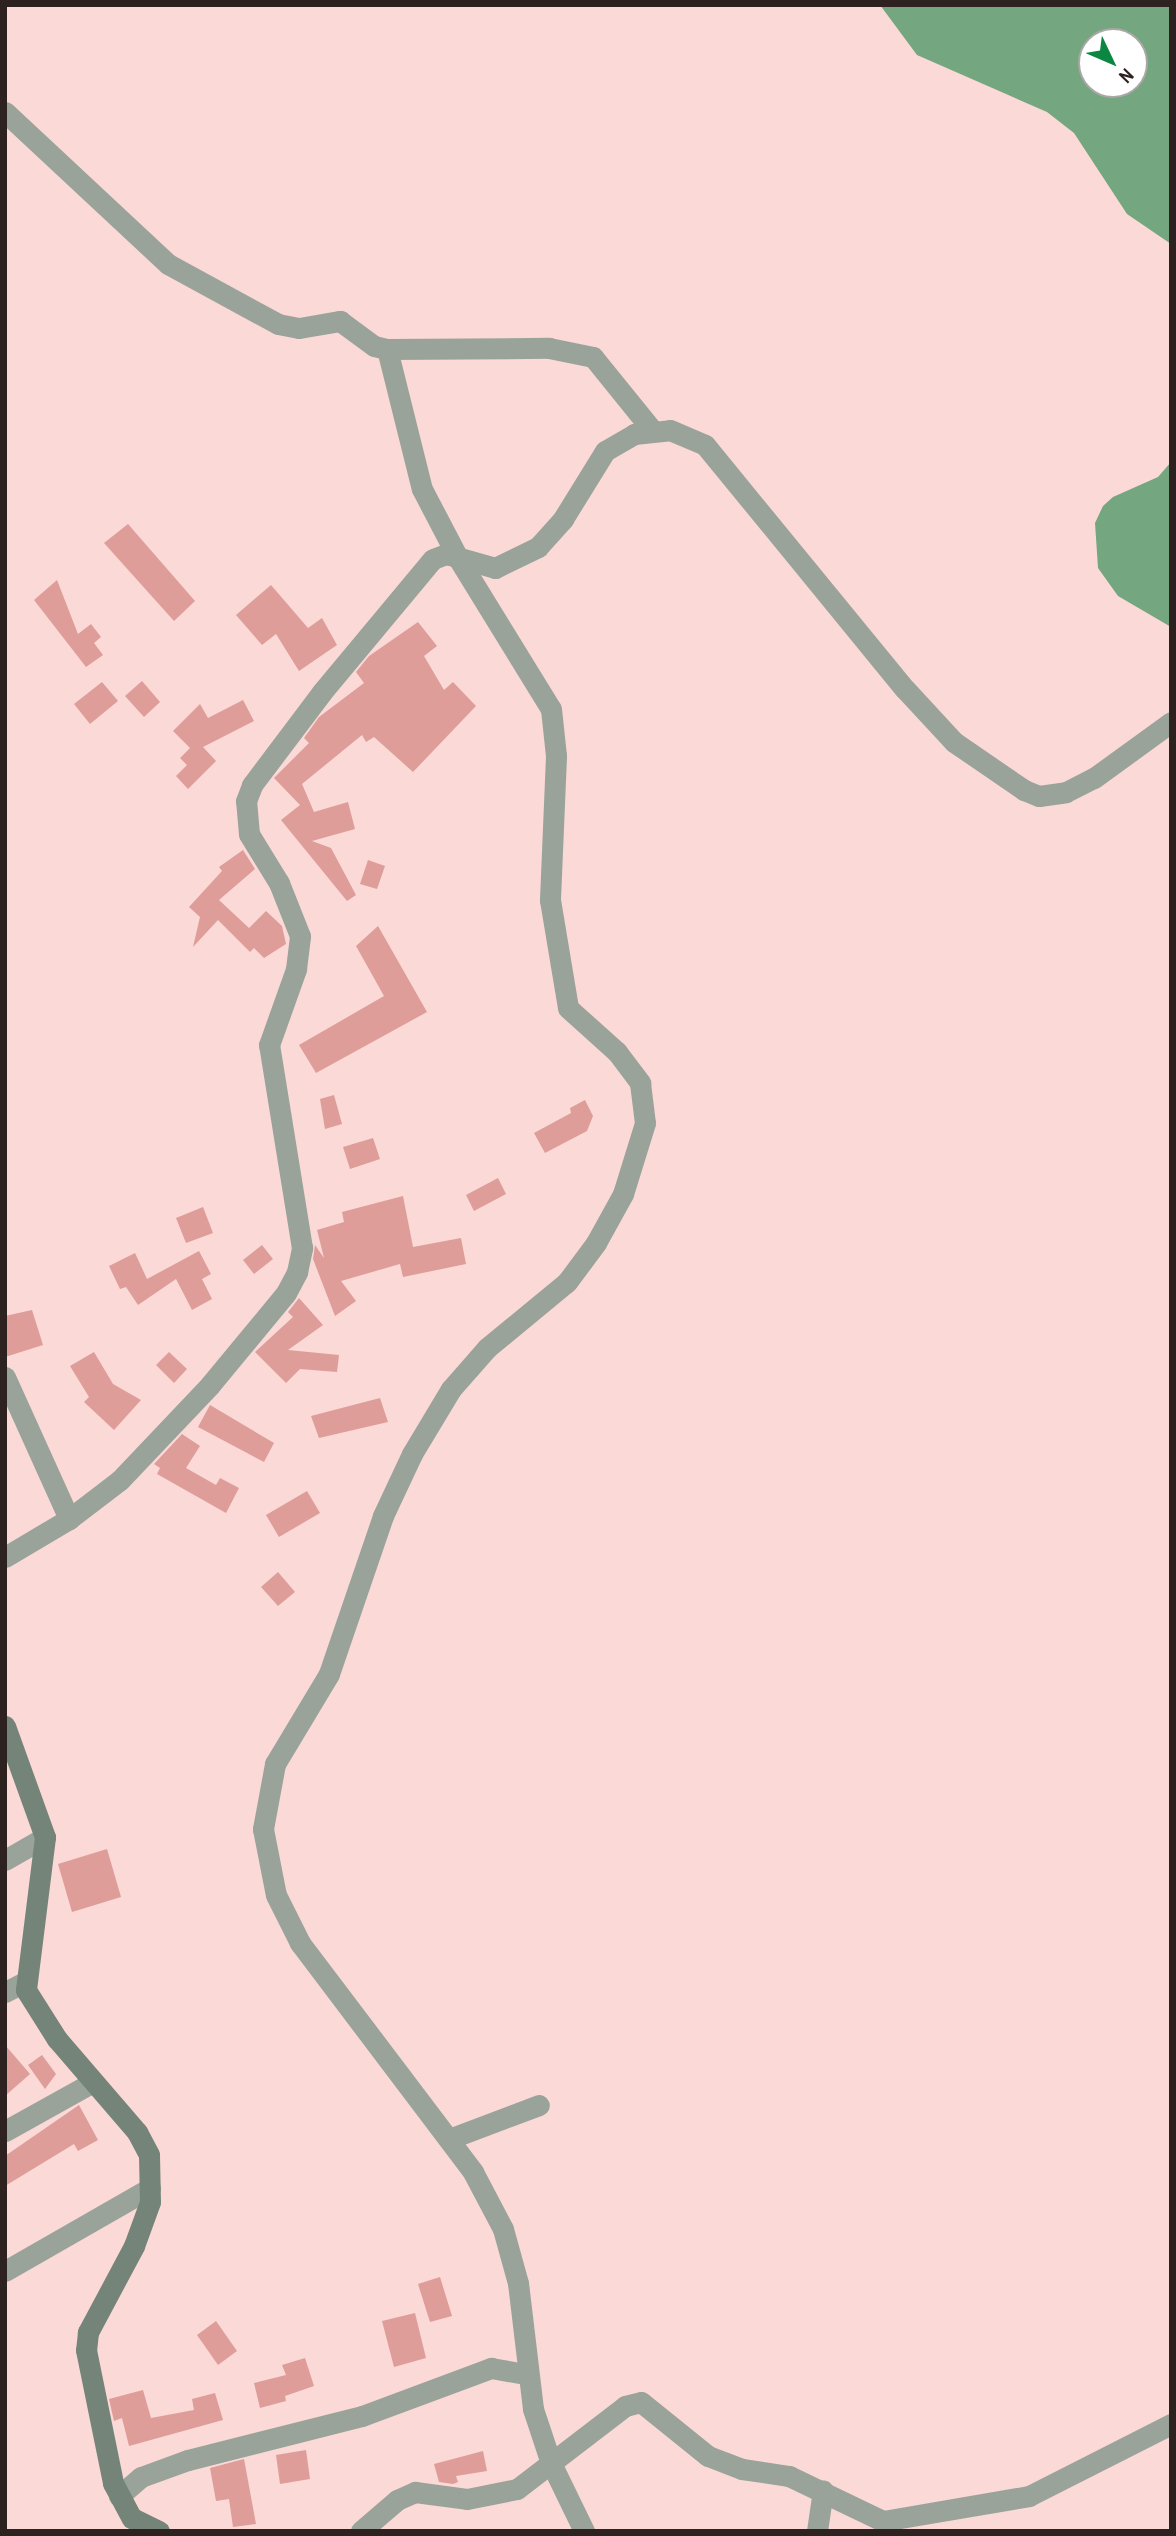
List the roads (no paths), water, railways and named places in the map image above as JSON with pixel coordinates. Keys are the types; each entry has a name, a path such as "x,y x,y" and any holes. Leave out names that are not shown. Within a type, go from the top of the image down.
{"street":[{"path":"5,112 168,264 278,324 299,328 340,321 373,346 387,349 549,348 593,357 653,430"},
{"path":"387,349 422,489 458,558 551,709 556,756 550,900 568,1007 617,1052 640,1083 645,1124 623,1194 596,1243 567,1282 478,1358 451,1389 412,1454 383,1516 329,1674 275,1764 263,1829 276,1895 300,1943 473,2172 503,2229 518,2283 526,2374 551,2463 584,2531"},
{"path":"5,1557 69,1518 120,1480 210,1385 286,1293 297,1272 302,1248 270,1045 296,969 300,936 279,883 249,834 246,801 274,755 419,570 439,554 495,568 538,547 563,519 605,451 617,440 653,430 670,430 705,444 913,698 954,742 1024,790 1039,796 1066,792 1094,778 1171,722"},
{"path":"5,1377 69,1518"},
{"path":"5,1726 46,1837 25,1982 57,2039 137,2132 149,2155 150,2188 134,2246 88,2332 86,2350 119,2496 132,2524 159,2531"},
{"path":"5,1860 46,1837"},
{"path":"5,1992 25,1982"},
{"path":"5,2131 93,2082"},
{"path":"449,2139 539,2105"},
{"path":"5,2271 150,2188"},
{"path":"119,2496 141,2477 188,2460 362,2416 491,2368 526,2374"},
{"path":"361,2531 405,2495 490,2497 517,2489 625,2406 641,2402 708,2456 742,2469 789,2476 883,2521 1029,2496 1171,2424"},
{"path":"817,2531 823,2490"}]}
